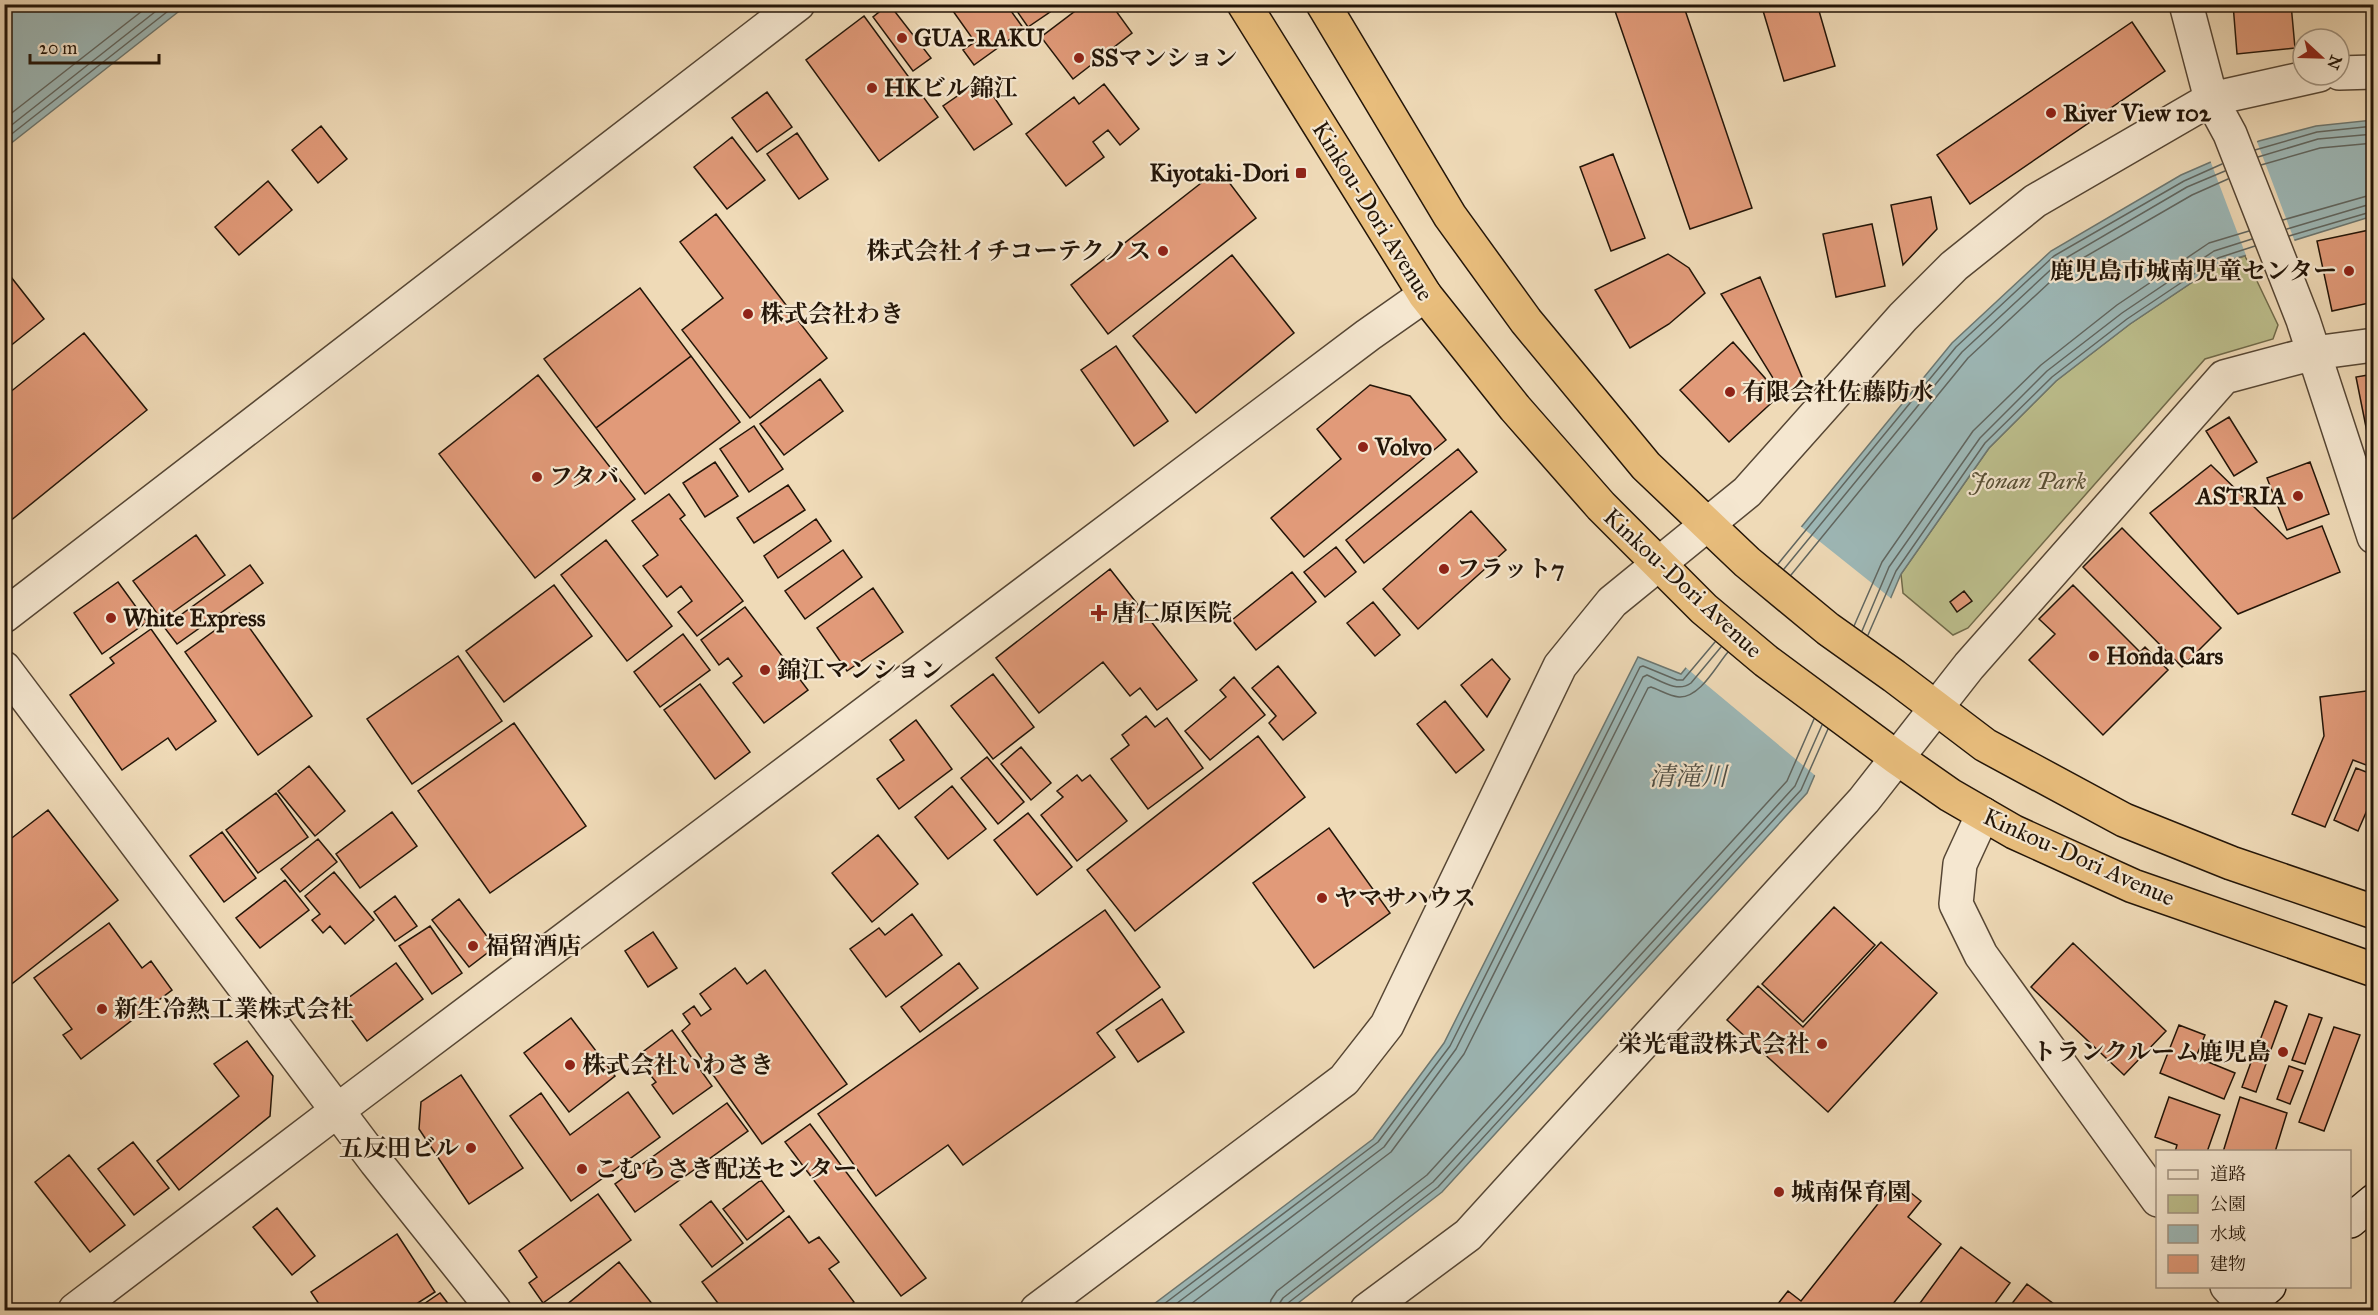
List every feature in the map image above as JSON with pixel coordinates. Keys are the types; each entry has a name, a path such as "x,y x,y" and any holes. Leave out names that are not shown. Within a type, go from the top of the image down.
{"highway":[{"name":"Kinkou-Dori Avenue","path":"1244,4 1425,295 1523,417 1601,506 1704,609 1766,661 1886,750 1950,795 2014,832 2133,886 2373,970"},
{"path":"1323,4 1450,216 1526,321 1639,458 1747,562 1828,629 1985,745 2124,820 2231,862 2373,912"}],"street":[{"path":"4,616 798,4"},
{"path":"2186,4 2211,99 2232,138 2280,257 2314,352 2373,537"},
{"path":"2351,73 2373,72"},
{"path":"1037,1311 1344,1080 1387,1025 1560,666 1612,602 1747,492 1903,317 1954,266 2035,201 2211,99 2291,81"},
{"path":"75,1311 338,1110 1368,335 1425,295"},
{"path":"1366,1311 1468,1235 1839,829 1886,750 1928,701 1969,666 2224,377 2314,352 2373,345"},
{"path":"4,668 338,1110 494,1311"},
{"path":"1983,814 1960,864 1956,904 1981,955 2156,1199"},
{"path":"2351,1219 2373,1201"}],"green space":[{"name":"Jonan Park","path":"2245,256 2278,325 2273,339 2205,359 1968,628 1953,635 1903,593 1901,574 1989,448 2056,381 2130,324 2221,263"}],"water":[{"path":"5,4 187,4 187,5 5,148"},
{"name":"清滝川","path":"2373,120 2373,216 2221,263 2130,324 2056,381 1989,448 1901,574 1807,793 1442,1192 1289,1310 1146,1310 1373,1139 1444,1043 1638,657 1681,674 1952,343 2051,251 2181,175 2259,141 2316,126"}],"pier":[{"path":"2256,139 2295,242 2247,258 2210,160"},
{"path":"1799,525 1893,600 1817,777 1684,666"}],"building":[{"name":"GUA-RAKU","path":"889,4 931,58 913,71 873,17"},
{"path":"948,4 1006,4 1024,29 974,65 963,50 975,42"},
{"path":"1012,4 1044,4 1050,12 1028,27"},
{"name":"SSマンション","path":"1076,4 1111,4 1132,33 1073,79 1041,37 1079,8"},
{"path":"1633,4 1683,4 1752,208 1690,229 1615,11"},
{"path":"1761,4 1817,4 1835,66 1784,81"},
{"path":"2233,4 2291,4 2293,27 2291,27 2291,48 2237,54"},
{"name":"HKビル錦江","path":"864,16 938,117 879,161 806,60"},
{"name":"River View 102","path":"2132,22 2165,71 1970,204 1937,155"},
{"path":"982,79 1012,124 974,150 943,106"},
{"path":"1104,84 1139,129 1120,145 1108,130 1093,142 1104,157 1066,186 1026,134 1074,97 1079,104"},
{"path":"767,92 792,127 757,152 732,118"},
{"path":"321,126 347,159 318,183 292,150"},
{"path":"797,133 828,179 799,199 767,154"},
{"path":"732,137 765,180 727,209 694,167"},
{"path":"1613,154 1645,238 1611,251 1580,167"},
{"name":"株式会社イチコーテクノス","path":"1219,169 1256,218 1108,334 1071,285"},
{"path":"268,181 292,210 239,255 215,227"},
{"path":"1931,197 1937,229 1903,265 1891,205"},
{"name":"株式会社わき","path":"716,214 827,358 750,418 682,330 723,298 680,242"},
{"path":"1872,224 1885,286 1836,297 1823,234"},
{"name":"鹿児島市城南児童センター","path":"2374,229 2374,302 2332,311 2317,241"},
{"path":"1668,254 1689,268 1705,293 1669,324 1630,348 1595,290"},
{"path":"1232,255 1294,333 1196,413 1133,336"},
{"path":"4,268 44,319 4,351"},
{"path":"1760,277 1802,377 1786,399 1721,294"},
{"path":"640,288 691,356 596,428 544,359"},
{"path":"84,333 147,410 4,526 4,397"},
{"name":"有限会社佐藤防水","path":"1733,342 1780,395 1729,442 1680,390"},
{"path":"1116,346 1168,421 1134,446 1081,370"},
{"path":"691,356 740,422 645,494 596,428"},
{"path":"2374,374 2374,467 2356,377"},
{"name":"フタバ","path":"538,375 635,499 535,578 439,454"},
{"path":"820,379 843,411 784,455 760,424"},
{"path":"1370,385 1410,396 1446,440 1304,557 1271,518 1341,459 1317,429"},
{"path":"2229,417 2257,462 2234,476 2206,431"},
{"path":"754,426 783,469 749,492 720,449"},
{"path":"1458,449 1477,472 1364,563 1346,540"},
{"path":"715,462 738,496 705,517 683,483"},
{"name":"ASTRIA","path":"2310,462 2329,514 2287,530 2267,478"},
{"path":"2211,465 2287,539 2322,526 2340,572 2238,614 2150,513"},
{"path":"788,485 805,510 754,543 737,518"},
{"path":"669,494 685,515 680,519 743,601 697,636 678,612 692,601 681,586 667,597 643,566 658,555 632,521"},
{"name":"フラット7","path":"1471,511 1506,550 1418,629 1383,589"},
{"path":"816,519 831,541 778,578 764,556"},
{"path":"2122,528 2221,628 2182,667 2083,567"},
{"path":"196,535 225,575 162,620 133,581"},
{"path":"606,540 672,626 627,661 561,575"},
{"path":"1336,547 1356,572 1325,597 1304,572"},
{"path":"843,550 862,577 805,619 785,591"},
{"path":"250,565 263,583 177,644 164,627"},
{"name":"唐仁原医院","path":"1110,569 1197,680 1157,710 1140,688 1130,696 1103,662 1039,713 996,658"},
{"path":"1292,572 1316,602 1256,650 1232,620"},
{"name":"White Express","path":"118,582 147,622 102,654 74,613"},
{"path":"554,585 592,636 504,702 466,651"},
{"name":"Honda Cars","path":"2073,585 2140,652 2145,647 2168,670 2103,735 2029,660 2055,634 2039,619"},
{"path":"873,588 903,632 847,671 817,628"},
{"path":"1964,591 1972,601 1957,612 1950,602"},
{"path":"1373,602 1400,635 1375,656 1347,623"},
{"name":"錦江マンション","path":"745,607 808,690 764,723 733,683 742,676 728,658 719,665 701,640"},
{"path":"239,613 312,716 258,755 185,652"},
{"path":"151,629 216,721 176,750 168,738 122,770 70,695 114,663 110,658"},
{"path":"683,634 710,670 660,707 634,672"},
{"path":"458,656 502,721 412,784 367,719"},
{"path":"1492,659 1510,679 1487,717 1461,685"},
{"path":"1278,666 1316,713 1283,740 1269,723 1276,716 1252,688"},
{"path":"993,674 1034,727 993,759 951,706"},
{"path":"1234,677 1265,715 1210,760 1185,731 1226,697 1220,690"},
{"path":"700,684 750,752 715,779 664,710"},
{"path":"2374,690 2374,768 2353,760 2325,827 2292,814 2324,736 2320,697"},
{"path":"1445,701 1484,750 1456,773 1417,724"},
{"path":"1146,716 1155,727 1167,718 1203,768 1148,809 1111,759 1129,745 1122,735"},
{"path":"916,720 952,769 899,809 877,779 904,760 890,740"},
{"path":"514,723 586,826 490,893 418,791"},
{"path":"1258,736 1305,797 1135,931 1087,870"},
{"path":"1021,747 1051,783 1031,800 1001,764"},
{"path":"987,757 1024,802 998,824 961,778"},
{"path":"309,766 345,811 315,836 278,791"},
{"path":"2356,768 2374,775 2374,794 2358,831 2334,820"},
{"path":"1077,775 1082,781 1090,775 1127,821 1077,861 1041,815 1063,797 1057,791"},
{"path":"952,786 986,829 948,859 915,817"},
{"path":"276,793 308,837 258,873 226,830"},
{"path":"48,810 118,900 4,990 4,844"},
{"path":"392,812 417,846 360,888 336,854"},
{"path":"1028,813 1072,867 1037,895 994,840"},
{"name":"ヤマサハウス","path":"1329,828 1390,913 1314,968 1253,883"},
{"path":"222,832 256,878 224,902 190,856"},
{"path":"878,835 918,884 872,922 832,873"},
{"path":"318,839 337,862 300,892 281,869"},
{"path":"334,872 374,920 345,944 330,926 323,933 312,920 320,914 305,896"},
{"path":"285,880 309,910 260,948 236,918"},
{"path":"395,896 417,926 395,941 374,912"},
{"path":"459,899 495,947 469,967 432,920"},
{"path":"1834,907 1875,945 1803,1022 1762,984"},
{"path":"1105,910 1160,987 1097,1033 1115,1057 963,1165 948,1145 876,1196 818,1114"},
{"path":"912,914 942,955 886,997 850,949 879,928 885,935"},
{"name":"新生冷熱工業株式会社","path":"109,923 142,968 151,961 172,990 81,1059 63,1035 72,1029 34,978"},
{"path":"430,926 462,973 432,994 399,946"},
{"path":"653,932 677,968 648,987 625,951"},
{"name":"栄光電設株式会社","path":"1881,942 1937,993 1828,1112 1727,1020 1758,986 1803,1027"},
{"path":"2073,943 2166,1031 2124,1075 2031,987"},
{"path":"396,963 423,999 367,1041 340,1004"},
{"path":"959,963 978,988 920,1032 901,1007"},
{"path":"735,968 747,984 765,970 847,1084 762,1144 682,1031 690,1024 683,1014 694,1006 701,1016 711,1009 700,994"},
{"path":"1162,999 1184,1032 1138,1062 1116,1030"},
{"path":"2275,1001 2287,1006 2270,1052 2257,1048"},
{"path":"2309,1014 2322,1018 2305,1064 2292,1060"},
{"name":"株式会社いわさき","path":"571,1018 615,1076 569,1112 524,1053"},
{"path":"2179,1025 2205,1035 2196,1057 2235,1073 2224,1099 2160,1073"},
{"path":"2334,1027 2360,1035 2324,1131 2299,1122"},
{"path":"672,1030 712,1086 673,1114 652,1085 656,1082 636,1057"},
{"path":"247,1041 273,1076 270,1116 179,1190 157,1161 239,1096 214,1064"},
{"path":"2254,1054 2268,1058 2256,1092 2242,1087"},
{"path":"2289,1066 2303,1071 2290,1104 2277,1099"},
{"name":"五反田ビル","path":"461,1075 523,1168 469,1204 419,1129 421,1102"},
{"name":"こむらさき配送センター","path":"628,1092 660,1137 571,1201 510,1116 541,1093 570,1135"},
{"path":"2169,1097 2220,1115 2208,1150 2176,1150 2177,1145 2155,1137"},
{"path":"2240,1097 2287,1113 2276,1150 2224,1150"},
{"path":"727,1103 748,1131 635,1212 615,1184"},
{"path":"810,1124 926,1278 901,1296 785,1142"},
{"path":"133,1142 169,1188 134,1215 98,1169"},
{"path":"69,1155 125,1225 90,1252 35,1182"},
{"path":"761,1180 784,1211 747,1240 723,1209"},
{"path":"1896,1181 1921,1201 1908,1217 1941,1244 1888,1310 1773,1310 1788,1291 1801,1301"},
{"path":"598,1194 631,1240 543,1303 529,1283 537,1277 519,1251"},
{"path":"711,1201 743,1243 712,1267 680,1225"},
{"path":"277,1208 315,1256 292,1275 253,1227"},
{"path":"789,1216 809,1243 819,1237 839,1262 829,1269 854,1302 843,1310 723,1310 702,1282"},
{"path":"397,1234 435,1292 407,1310 323,1310 311,1292"},
{"path":"1961,1247 2010,1283 1990,1310 1915,1310"},
{"path":"619,1262 657,1310 568,1310 565,1306"},
{"path":"2027,1284 2062,1310 2007,1310"},
{"path":"440,1293 453,1310 415,1310"}],"place":[{"name":"GUA-RAKU","path":"902,38"},
{"name":"SSマンション","path":"1079,58"},
{"name":"HKビル錦江","path":"872,88"},
{"name":"River View 102","path":"2051,113"},
{"name":"Kiyotaki-Dori","path":"1301,173"},
{"name":"株式会社イチコーテクノス","path":"1163,251"},
{"name":"鹿児島市城南児童センター","path":"2349,271"},
{"name":"株式会社わき","path":"748,314"},
{"name":"有限会社佐藤防水","path":"1730,392"},
{"name":"Volvo","path":"1363,447"},
{"name":"フタバ","path":"537,477"},
{"name":"ASTRIA","path":"2298,496"},
{"name":"フラット7","path":"1444,569"},
{"name":"唐仁原医院","path":"1099,613"},
{"name":"White Express","path":"111,618"},
{"name":"Honda Cars","path":"2094,656"},
{"name":"錦江マンション","path":"765,670"},
{"name":"ヤマサハウス","path":"1322,898"},
{"name":"福留酒店","path":"473,946"},
{"name":"新生冷熱工業株式会社","path":"102,1009"},
{"name":"栄光電設株式会社","path":"1822,1044"},
{"name":"トランクルーム鹿児島","path":"2283,1052"},
{"name":"株式会社いわさき","path":"570,1065"},
{"name":"五反田ビル","path":"471,1148"},
{"name":"こむらさき配送センター","path":"582,1169"},
{"name":"城南保育園","path":"1779,1192"}]}
